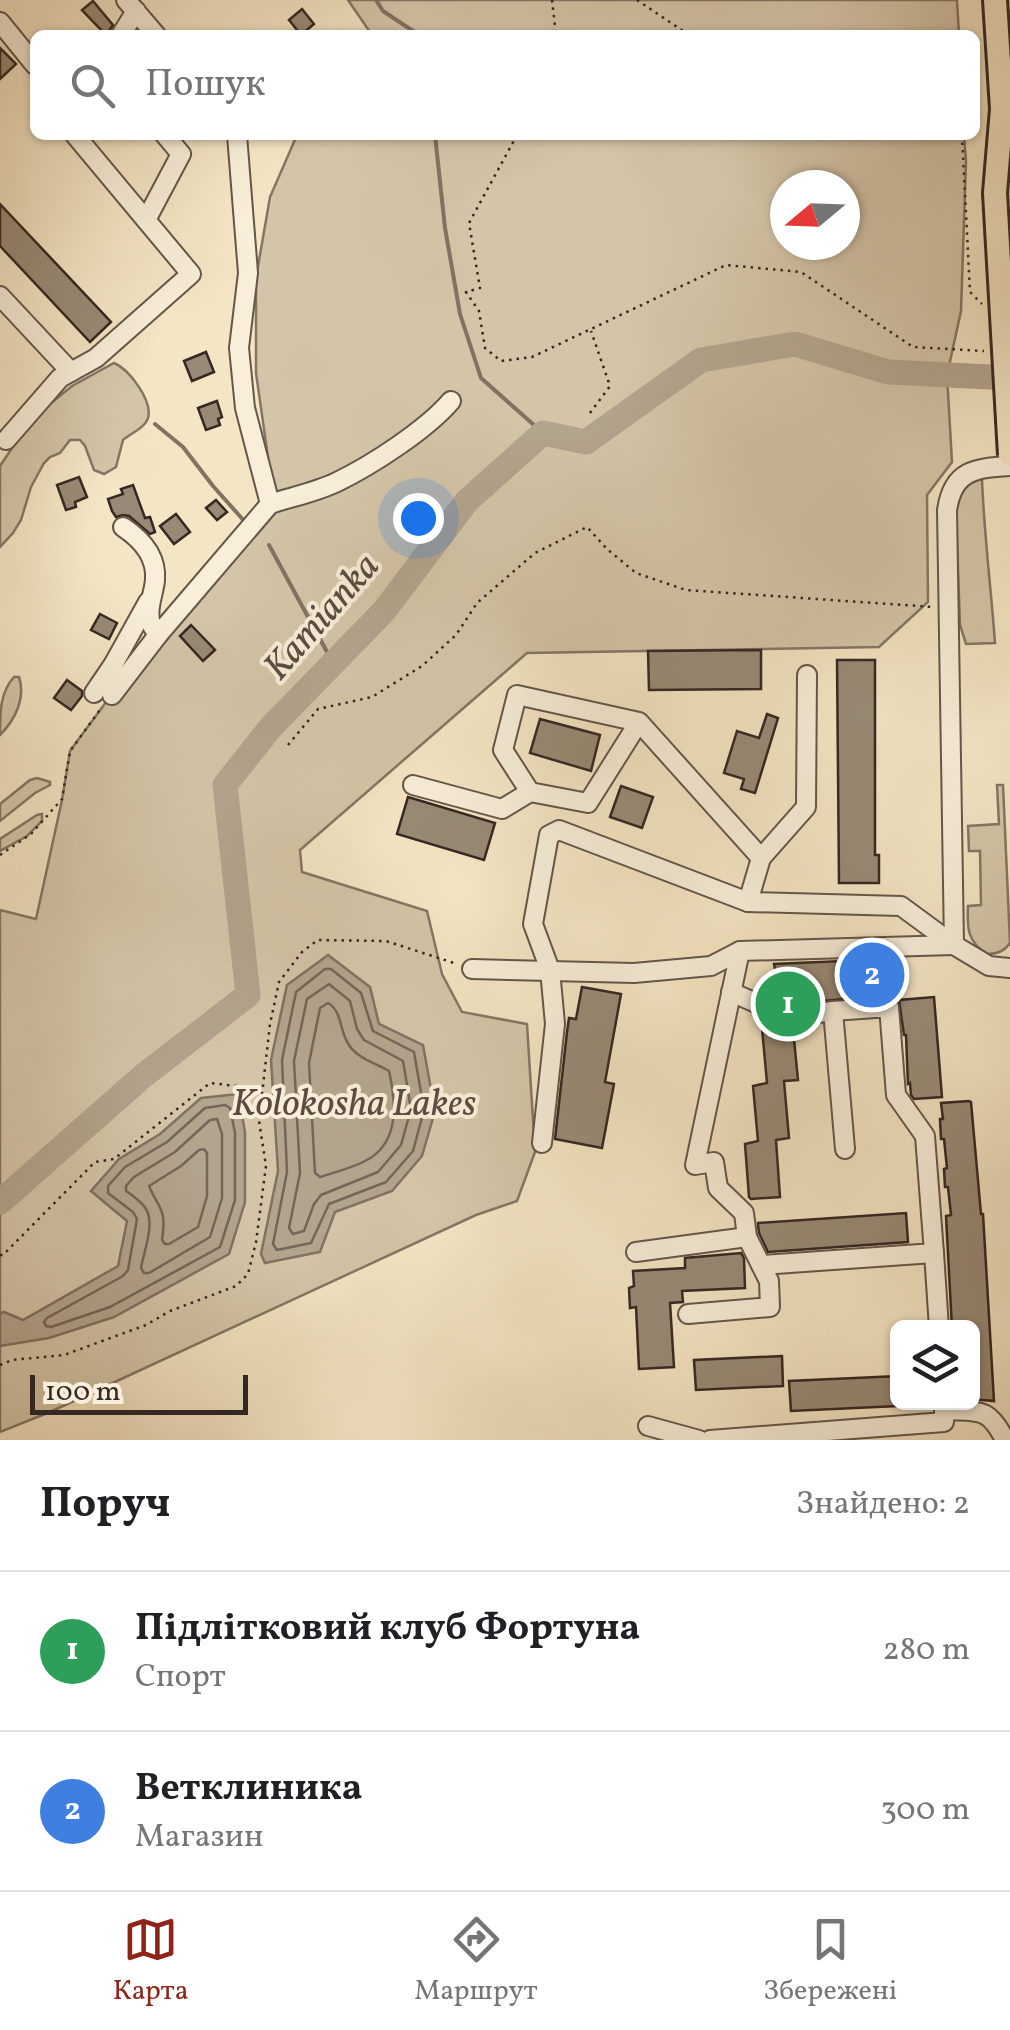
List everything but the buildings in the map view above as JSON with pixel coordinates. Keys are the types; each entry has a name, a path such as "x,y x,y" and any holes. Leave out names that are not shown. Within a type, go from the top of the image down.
{"main road":[{"path":"995,0 1010,172"},
{"path":"1002,109 995,193 1010,455"}],"street":[{"path":"123,30 131,6"},
{"path":"131,6 152,30"},
{"path":"0,22 30,59"},
{"path":"6,440 60,378 96,358 191,274 85,140"},
{"path":"146,220 180,154 170,140"},
{"path":"237,140 248,273 241,368 245,408 270,504"},
{"path":"0,296 70,372"},
{"path":"103,694 270,504 336,482 436,419 451,401"},
{"path":"954,944 946,510 948,498 961,477 972,471 1010,466"},
{"path":"103,694 113,664 150,597 155,578 152,558 141,538 123,526"},
{"path":"150,597 150,620 158,635"},
{"path":"748,902 761,858 806,808 806,675"},
{"path":"530,792 503,750 517,694 639,722 761,858"},
{"path":"413,784 502,809 530,792 588,803 639,722"},
{"path":"542,1143 554,1024 550,970 533,924 550,835 559,830 748,902 901,906 989,966 1010,968"},
{"path":"472,969 634,973 711,966 740,951 954,944"},
{"path":"688,1314 770,1307 769,1281 746,1237 744,1213 718,1188 714,1162 695,1165 740,951"},
{"path":"731,992 788,1017 889,1007 896,1096 925,1136 938,1320"},
{"path":"833,1012 844,1150"},
{"path":"636,1252 746,1237"},
{"path":"761,1265 934,1253"},
{"path":"710,1440 944,1422 944,1410"},
{"path":"969,1410 995,1420 1005,1440"},
{"path":"648,1426 700,1440"}],"path":[{"path":"552,0 555,30"},
{"path":"637,0 682,30"},
{"path":"515,140 469,223 480,288 466,292 479,311 485,348 501,362 532,357 726,265 801,272 914,347 994,350"},
{"path":"962,140 970,292 981,304"},
{"path":"590,329 610,386 590,412"},
{"path":"288,745 318,708 372,697 422,666 456,635 477,602 535,552 587,526 607,549 636,572 686,590 950,608"},
{"path":"0,855 31,834 62,800 70,751 103,694"},
{"path":"0,1365 12,1360 64,1355 146,1325 170,1311 236,1286 248,1274 266,1166 259,1121 270,1024 279,982 302,952 318,940 386,941 472,969"},
{"path":"0,1255 95,1162 114,1159 210,1083 263,1089"}],"shaded area":[{"path":"348,0 957,0 959,30 369,30"},
{"path":"295,140 964,140 961,311 947,375 952,462 927,495 928,602 879,647 527,653 300,850 302,872 427,911 442,974 462,1012 527,1024 535,1152 517,1201 476,1215 0,1432 0,910 36,919 70,751 112,694 270,504 270,471 256,373 256,278 270,197"},
{"path":"114,363 143,395 149,411 146,422 123,440 116,467 104,474 94,470 80,440 70,440 60,453 50,457 31,487 21,520 0,547 0,466 26,427 45,408 72,386"},
{"path":"982,479 995,643 966,644 960,625 956,515 963,492"},
{"path":"14,677 19,677 21,685 20,701 0,735 3,696"},
{"path":"37,778 50,785 0,821 0,804"},
{"path":"997,785 1003,785 1010,943 988,954 972,940 968,928 968,906 981,905 980,851 969,851 968,826 999,824"},
{"path":"42,814 42,821 27,836 0,851 0,839"}],"water":[{"name":"Kolokosha Lakes","path":"328,955 370,987 379,1024 423,1045 435,1111 422,1156 392,1191 335,1212 320,1252 265,1263 261,1254 278,1171 271,1060 287,985"},
{"name":"Kolokosha Lakes","path":"238,1094 245,1132 245,1202 229,1254 114,1317 49,1338 0,1346 0,1314 23,1320 118,1266 127,1221 91,1191 119,1159 160,1134 201,1098"}],"waterway":[{"path":"376,0 383,11 412,30"},
{"path":"436,140 460,314 481,378 543,433"},
{"name":"Kamianka","path":"0,1202 143,1076 248,995 225,785 271,727 384,611 467,501 543,433 586,442 701,360 795,344 888,372 1010,378"},
{"path":"155,424 183,447 246,523"},
{"path":"269,545 333,663"}],"place":[{"name":"Ветклиника","path":"872,975"},
{"name":"Підлітковий клуб Фортуна","path":"788,1004"}]}
